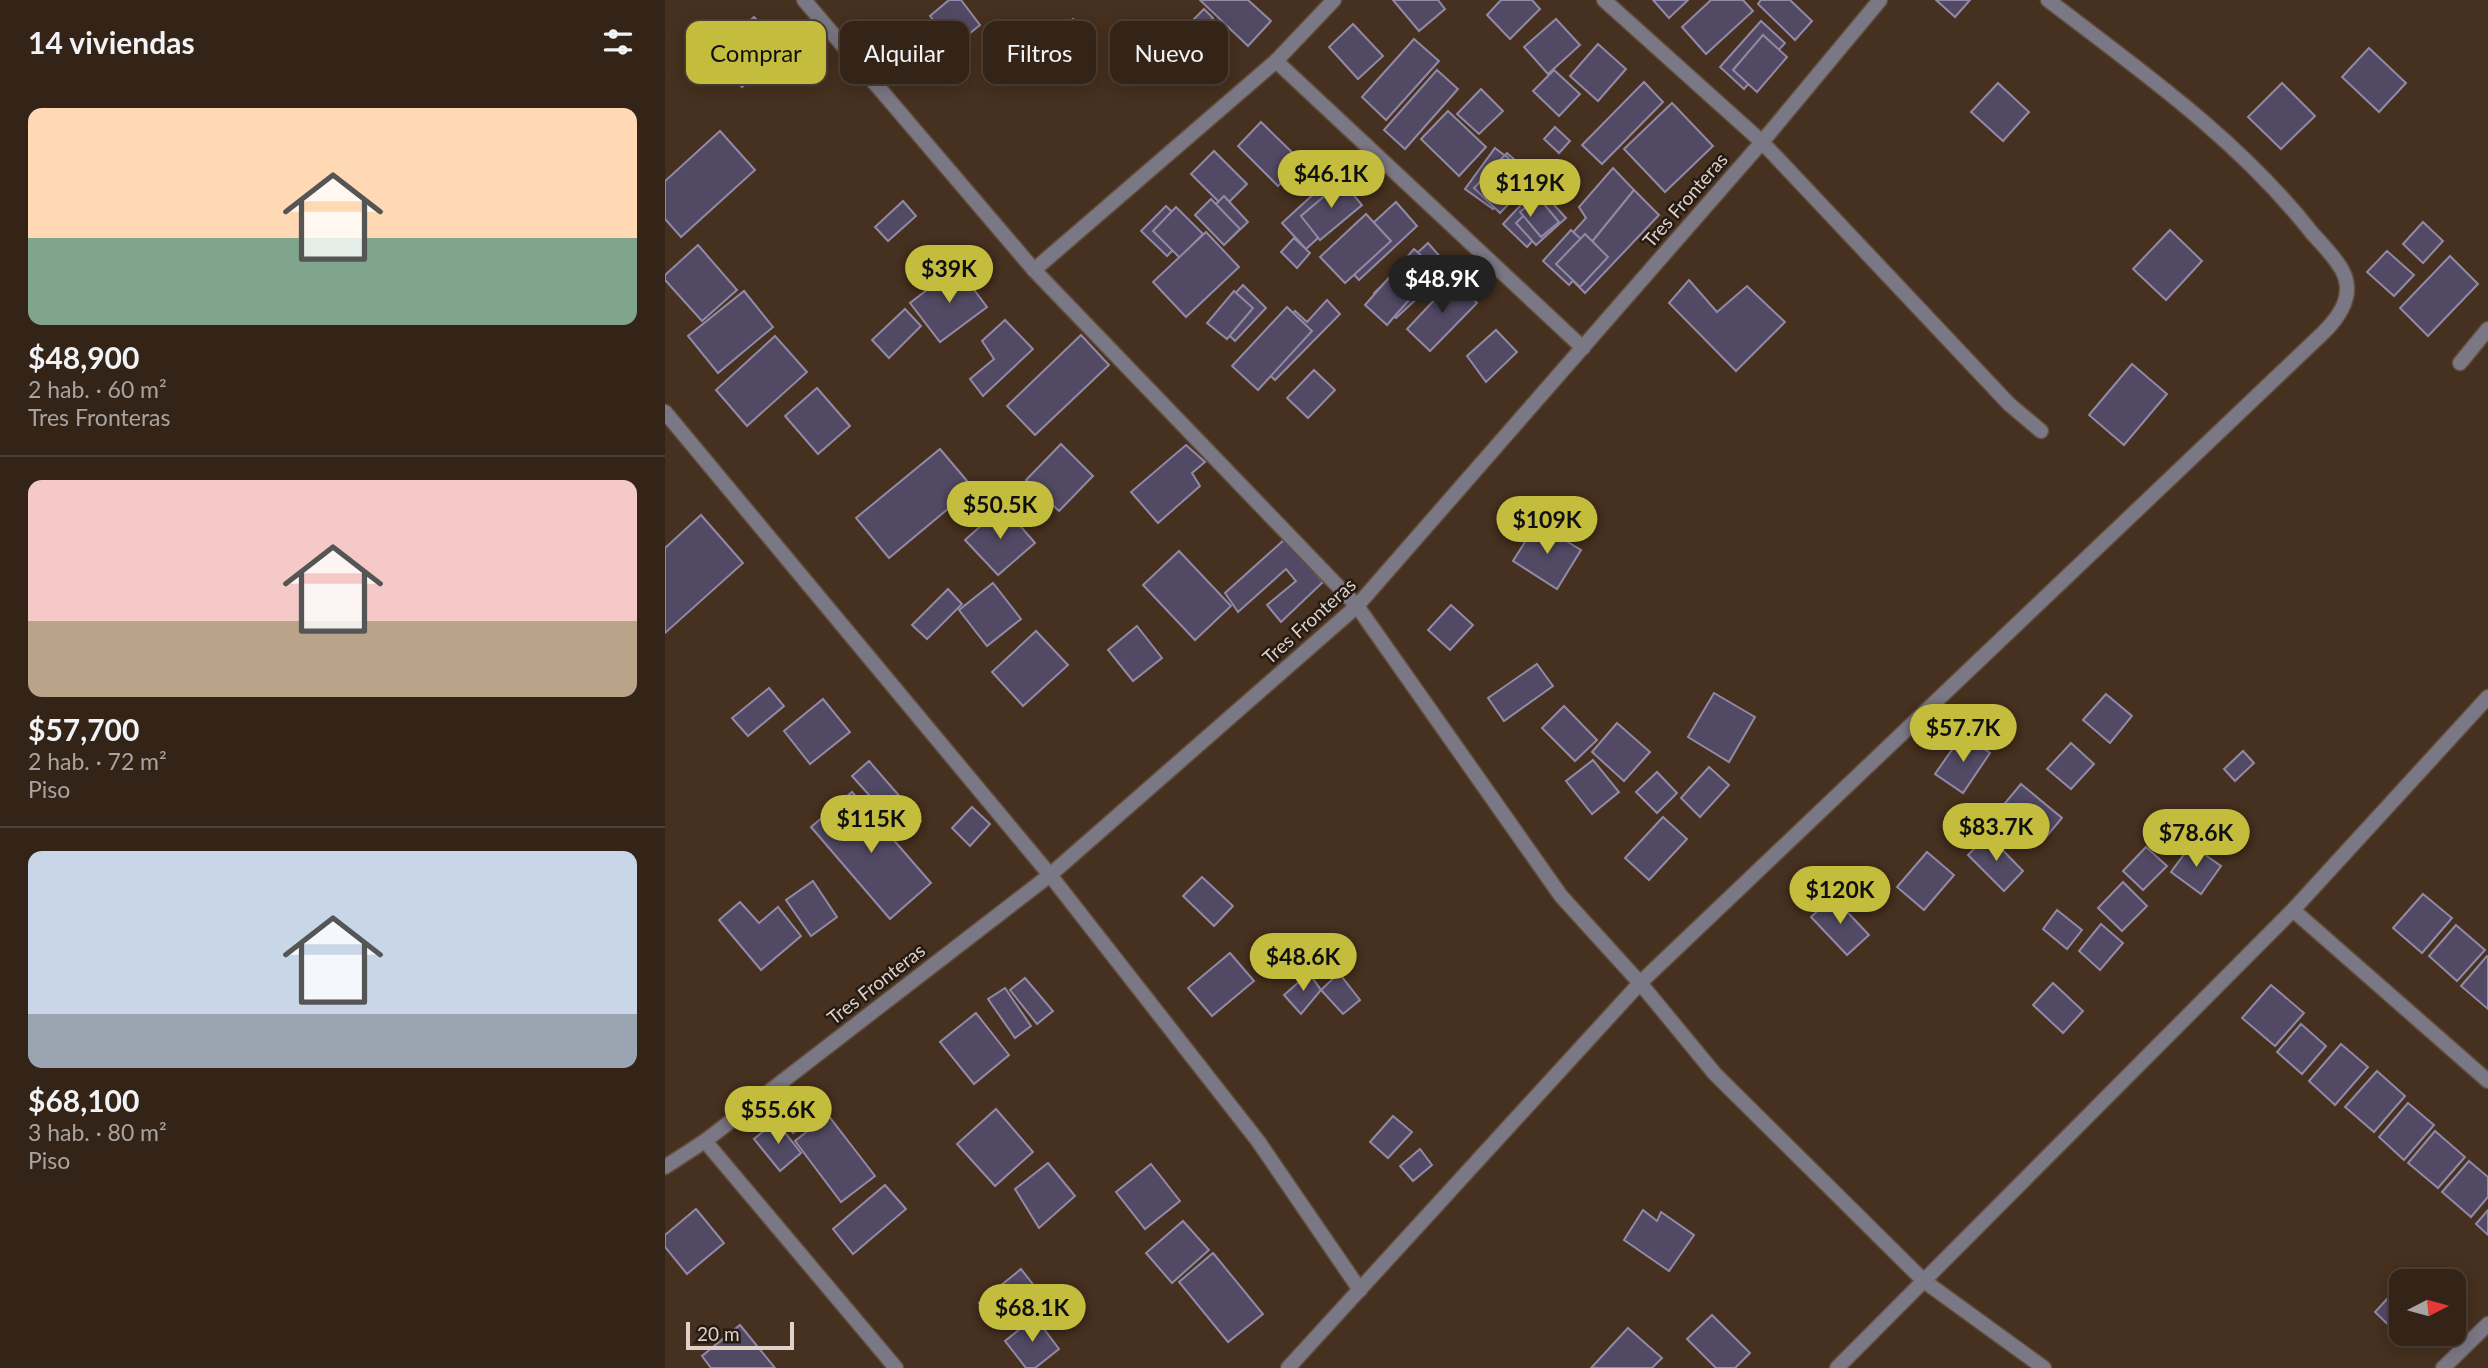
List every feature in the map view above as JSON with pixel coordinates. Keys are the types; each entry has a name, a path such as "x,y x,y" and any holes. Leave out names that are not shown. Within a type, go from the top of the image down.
{"street":[{"path":"804,0 1034,271 1357,606 1561,896 1640,983 1715,1074 1924,1281 2044,1368"},
{"path":"1034,271 1276,61 1334,0"},
{"path":"1604,0 1762,142 2009,404 2041,431"},
{"name":"Tres Fronteras","path":"665,1167 705,1141 1050,874 1357,606 1762,142 1880,0"},
{"path":"1288,1368 1640,983 2331,325 2344,307 2347,292 2343,271 2285,198 2174,96 2048,0"},
{"path":"1276,61 1583,348"},
{"path":"2460,363 2488,329"},
{"path":"665,412 1050,874 1258,1141 1360,1290"},
{"path":"1837,1368 2293,910 2488,697"},
{"path":"2293,910 2488,1081"},
{"path":"705,1141 896,1368"},
{"path":"2443,1368 2488,1324"}],"building":[{"path":"949,0 961,0 980,25 969,34 969,21 934,21 930,16"},
{"path":"1200,0 1248,0 1271,21 1248,46 1228,27 1228,21 1222,21"},
{"path":"1393,0 1438,0 1445,9 1419,31"},
{"path":"1501,0 1532,0 1540,9 1510,39 1487,15"},
{"path":"1653,0 1688,0 1669,18"},
{"path":"1711,0 1743,0 1753,11 1706,54 1682,27"},
{"path":"1761,0 1790,0 1812,21 1795,40 1758,4"},
{"path":"1936,0 1970,0 1955,17"},
{"path":"1204,9 1213,18 1210,21 1192,21"},
{"path":"1556,19 1580,45 1548,74 1524,47"},
{"path":"1761,21 1785,43 1744,89 1720,67"},
{"path":"1353,24 1383,56 1358,79 1329,47"},
{"path":"1763,35 1787,57 1757,92 1733,70"},
{"path":"1414,39 1439,61 1386,120 1362,97"},
{"path":"1598,44 1626,69 1598,101 1570,76"},
{"path":"2369,48 2406,83 2379,112 2342,77"},
{"path":"1437,70 1458,89 1405,149 1384,130"},
{"path":"1554,70 1580,94 1559,116 1533,91"},
{"path":"1644,82 1663,102 1602,164 1582,145"},
{"path":"1998,83 2029,112 2003,141 1971,112"},
{"path":"2282,83 2315,116 2281,149 2248,117"},
{"path":"1481,89 1503,111 1479,134 1457,114"},
{"path":"1672,103 1713,146 1665,192 1624,149"},
{"path":"1448,111 1486,147 1459,176 1421,139"},
{"path":"1261,122 1302,162 1278,186 1238,146"},
{"path":"1555,127 1570,141 1559,153 1544,139"},
{"path":"720,131 755,170 681,237 665,219 665,181"},
{"path":"1495,148 1522,169 1493,209 1465,189"},
{"path":"1214,151 1247,184 1224,207 1191,174"},
{"path":"1507,153 1532,175 1502,210 1477,188"},
{"path":"1505,155 1531,181 1500,213 1474,188"},
{"path":"1613,168 1634,190 1566,274 1550,258 1586,218 1579,207"},
{"path":"1331,178 1355,204 1306,249 1282,223"},
{"path":"1342,181 1362,205 1320,240 1301,216"},
{"path":"1634,190 1659,215 1585,293 1566,274"},
{"path":"1533,192 1556,214 1527,247 1503,224"},
{"path":"1545,195 1566,218 1536,245 1516,223"},
{"path":"1224,196 1248,222 1228,241 1204,216"},
{"path":"1538,197 1559,222 1541,237 1520,212"},
{"path":"1211,199 1240,229 1224,245 1195,215"},
{"path":"903,201 916,216 888,241 875,227"},
{"path":"1396,202 1417,226 1359,280 1337,256"},
{"path":"1166,206 1192,231 1167,256 1141,231"},
{"path":"1176,207 1203,234 1180,258 1153,231"},
{"path":"1366,214 1391,241 1345,283 1320,257"},
{"path":"2423,222 2443,241 2423,263 2403,244"},
{"path":"1571,230 1597,254 1569,285 1543,261"},
{"path":"2170,230 2202,261 2166,300 2133,269"},
{"path":"1206,232 1239,267 1186,317 1153,282"},
{"path":"1585,234 1608,257 1580,287 1556,264"},
{"path":"1294,238 1310,253 1297,268 1281,252"},
{"path":"1428,243 1450,268 1396,318 1374,293"},
{"path":"698,245 737,290 702,321 665,280 665,275"},
{"path":"1414,249 1436,269 1387,325 1365,305"},
{"path":"2387,251 2414,275 2394,296 2367,272"},
{"path":"2450,256 2478,284 2428,336 2400,308"},
{"path":"957,267 987,307 940,342 910,303"},
{"path":"1454,279 1477,303 1430,351 1407,329"},
{"path":"1689,280 1717,312 1747,286 1785,322 1736,371 1669,303"},
{"path":"1243,285 1266,308 1235,341 1212,318"},
{"path":"744,291 773,327 718,373 688,336"},
{"path":"1234,291 1253,308 1227,339 1207,323"},
{"path":"1327,300 1340,314 1275,380 1249,356 1295,311 1307,322"},
{"path":"1287,307 1312,331 1258,390 1232,366"},
{"path":"905,309 921,326 889,358 872,340"},
{"path":"1005,320 1033,349 983,396 970,379 994,359 982,341"},
{"path":"1496,330 1517,352 1486,382 1467,356"},
{"path":"1081,335 1109,365 1035,435 1007,406"},
{"path":"775,336 807,372 747,426 716,390"},
{"path":"2132,364 2167,394 2124,445 2089,415"},
{"path":"1314,370 1335,390 1308,418 1287,398"},
{"path":"817,388 850,426 818,454 785,416"},
{"path":"1061,444 1093,476 1059,511 1026,480"},
{"path":"1186,445 1205,462 1192,473 1200,486 1158,523 1131,492"},
{"path":"940,449 973,488 889,558 856,518"},
{"path":"1003,506 1035,543 998,575 965,540"},
{"path":"701,515 743,563 665,633 665,548"},
{"path":"1537,523 1581,550 1557,589 1513,561"},
{"path":"1285,539 1323,582 1281,622 1267,605 1296,581 1286,569 1238,612 1225,593"},
{"path":"1179,551 1231,606 1195,640 1143,585"},
{"path":"993,583 1021,619 987,646 959,610"},
{"path":"948,589 962,604 927,639 912,625"},
{"path":"1451,605 1473,625 1450,650 1428,630"},
{"path":"1137,626 1162,658 1133,681 1108,650"},
{"path":"1036,631 1068,665 1023,706 992,672"},
{"path":"1537,664 1553,686 1504,721 1488,698"},
{"path":"769,688 784,706 748,736 732,718"},
{"path":"1714,693 1755,717 1729,762 1688,737"},
{"path":"2106,694 2132,716 2110,743 2083,720"},
{"path":"823,699 850,732 810,764 784,731"},
{"path":"1564,706 1597,740 1575,761 1542,728"},
{"path":"1617,723 1650,752 1624,781 1592,752"},
{"path":"1963,734 1990,753 1963,793 1935,774"},
{"path":"2071,743 2094,764 2071,789 2047,769"},
{"path":"2243,751 2254,763 2235,781 2224,769"},
{"path":"1593,760 1619,792 1592,814 1566,781"},
{"path":"869,761 921,821 905,835 852,776"},
{"path":"1709,767 1729,785 1700,817 1681,798"},
{"path":"1657,772 1677,793 1657,813 1636,792"},
{"path":"2021,784 2062,818 2041,843 2000,809"},
{"path":"852,792 931,883 890,919 811,827"},
{"path":"972,807 990,824 970,846 952,828"},
{"path":"1663,817 1687,839 1649,880 1625,858"},
{"path":"1988,835 2023,871 2004,891 1968,855"},
{"path":"2191,845 2221,866 2201,894 2171,872"},
{"path":"2146,847 2167,866 2143,890 2123,871"},
{"path":"1927,852 1954,875 1924,910 1897,887"},
{"path":"1202,877 1233,906 1214,926 1183,896"},
{"path":"813,881 837,917 811,936 786,900"},
{"path":"2123,882 2147,906 2122,931 2098,908"},
{"path":"2423,894 2452,918 2422,953 2393,928"},
{"path":"1833,897 1869,935 1847,955 1811,917"},
{"path":"740,902 759,923 778,907 801,936 761,970 719,920"},
{"path":"2057,910 2082,930 2067,949 2043,929"},
{"path":"2101,924 2123,943 2100,970 2079,951"},
{"path":"2456,925 2485,950 2457,981 2429,956"},
{"path":"1230,953 1254,981 1212,1016 1188,988"},
{"path":"2488,957 2488,1009 2461,986"},
{"path":"1309,973 1321,990 1301,1014 1284,995"},
{"path":"1339,973 1360,1000 1343,1014 1321,990"},
{"path":"1025,978 1053,1011 1037,1024 1010,990"},
{"path":"2053,983 2083,1011 2063,1033 2033,1005"},
{"path":"2271,985 2304,1013 2275,1046 2242,1018"},
{"path":"1005,988 1031,1026 1015,1038 988,999"},
{"path":"976,1013 1009,1055 974,1084 940,1042"},
{"path":"2301,1024 2326,1046 2302,1074 2277,1052"},
{"path":"2341,1044 2368,1067 2335,1105 2309,1081"},
{"path":"2377,1071 2405,1096 2374,1132 2345,1107"},
{"path":"809,1088 825,1109 793,1133 777,1113"},
{"path":"2408,1103 2434,1125 2404,1160 2379,1137"},
{"path":"996,1109 1033,1152 995,1186 957,1144"},
{"path":"828,1115 875,1176 841,1202 795,1141"},
{"path":"1393,1116 1412,1132 1388,1158 1370,1142"},
{"path":"776,1121 801,1153 780,1171 754,1139"},
{"path":"2435,1131 2465,1157 2438,1188 2408,1163"},
{"path":"1420,1149 1432,1165 1413,1181 1400,1166"},
{"path":"2469,1161 2488,1177 2488,1197 2471,1217 2442,1192"},
{"path":"1048,1163 1075,1196 1039,1228 1015,1189"},
{"path":"1151,1164 1180,1201 1145,1229 1116,1192"},
{"path":"885,1185 906,1209 853,1254 833,1229"},
{"path":"696,1209 724,1243 687,1274 665,1247 665,1235"},
{"path":"1643,1210 1657,1221 1661,1212 1694,1235 1669,1271 1624,1240"},
{"path":"2488,1210 2488,1235 2476,1224"},
{"path":"1183,1221 1209,1250 1172,1283 1146,1253"},
{"path":"1213,1253 1263,1314 1228,1342 1179,1282"},
{"path":"1021,1269 1035,1287 993,1321 979,1303"},
{"path":"2389,1297 2389,1325 2375,1312"},
{"path":"1712,1315 1750,1353 1735,1368 1716,1368 1687,1339"},
{"path":"1035,1317 1059,1349 1035,1368 1026,1368 1005,1341"},
{"path":"740,1325 775,1368 711,1368 702,1356"},
{"path":"1628,1328 1662,1358 1652,1368 1591,1368"}]}
